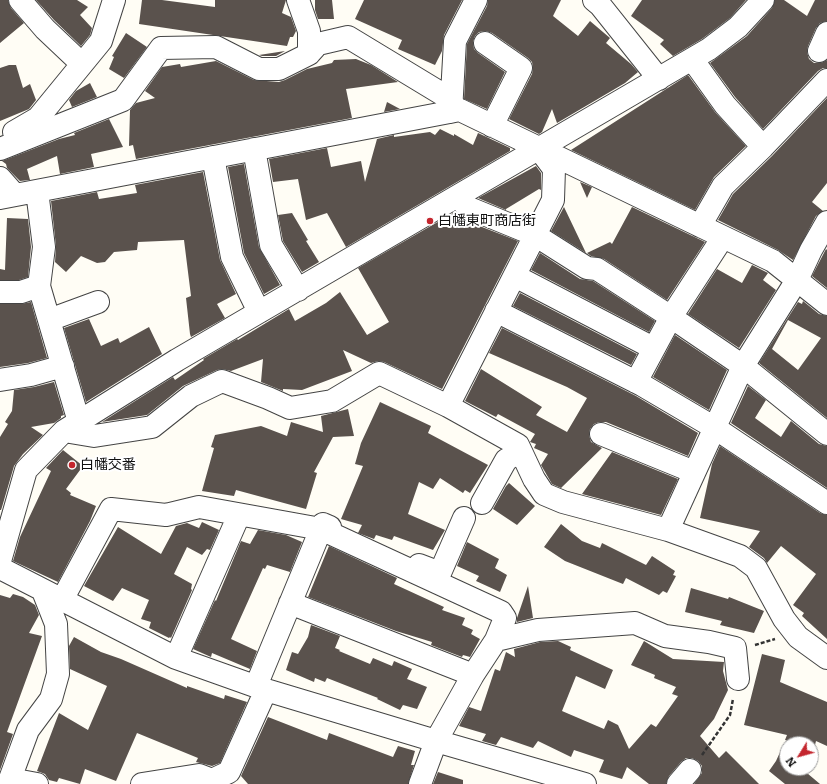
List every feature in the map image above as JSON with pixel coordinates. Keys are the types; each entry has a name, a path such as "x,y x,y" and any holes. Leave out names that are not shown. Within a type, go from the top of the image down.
{"street":[{"path":"20,0 45,29 82,64"},
{"path":"0,141 38,118 102,41 114,0"},
{"path":"298,0 309,31 309,54"},
{"path":"451,106 455,41 476,0"},
{"path":"0,561 26,470 71,426 177,360 709,49 738,27 763,0"},
{"path":"599,2 659,78"},
{"path":"0,149 123,100 161,48 216,47 259,69 279,69 309,54 318,44 348,37 451,106 773,261 827,304"},
{"path":"485,43 521,68 492,126"},
{"path":"692,59 725,105 763,147"},
{"path":"700,226 723,186 763,147 827,80"},
{"path":"0,178 7,196 254,149 451,106"},
{"path":"254,149 271,245 298,290"},
{"path":"448,406 553,200 554,169 539,149"},
{"path":"213,157 232,257 259,312"},
{"path":"36,191 44,247 39,286 62,366 71,426"},
{"path":"457,196 469,208 535,234 587,268 597,269 744,366 827,434"},
{"path":"668,530 744,366 797,280 811,250 827,222"},
{"path":"636,382 671,317 723,237"},
{"path":"515,276 654,348"},
{"path":"0,292 21,292 39,286"},
{"path":"49,320 98,302"},
{"path":"496,311 636,382 715,428 827,503"},
{"path":"0,380 31,375 62,366"},
{"path":"71,426 94,436 152,427 191,396 222,381 290,408 332,401 379,373 448,406 518,445 534,479 544,494 563,502 668,530 740,556 756,568 784,619 798,637 827,658"},
{"path":"601,434 694,472"},
{"path":"482,503 506,460 520,451"},
{"path":"37,784 9,781 28,730 51,699 58,674 56,624 53,596 111,509 166,515 199,508 321,529 501,612 505,618 496,640 473,675 436,741 420,784"},
{"path":"176,658 238,515"},
{"path":"142,784 200,775 222,780 261,688 290,603 323,524 440,574 464,518"},
{"path":"0,568 176,658 261,688 585,784"},
{"path":"290,603 473,675"},
{"path":"496,640 538,630 635,623 666,636 708,642 735,648 738,679"}],"path":[{"path":"735,648 750,646 788,635 798,637"},
{"path":"684,777 730,715 738,679"}],"building":[{"path":"0,0 8,0 11,8 24,23 0,43"},
{"path":"36,0 77,0 88,7 80,15 92,28 90,35 81,46 54,20"},
{"path":"142,0 162,0 215,7 215,0 286,0 282,13 291,17 296,31 293,37 290,37 287,46 139,24"},
{"path":"315,0 332,0 334,19 318,19 315,10"},
{"path":"364,0 462,0 444,35 442,51 435,65 398,49 402,40 355,19"},
{"path":"488,0 561,0 553,16 578,36 590,21 610,38 606,43 631,64 638,72 625,83 557,123 552,109 542,132 539,134 509,119 532,74 532,62 492,33 486,31 479,32 475,36 473,42 474,49 505,72 487,109 464,99 467,44 487,6"},
{"path":"642,0 746,0 730,18 702,39 673,56 660,44 664,40 631,16"},
{"path":"775,0 784,0 807,16 815,0 827,0 827,21 820,23 816,28 807,52 809,59 814,63 821,63 827,60 827,68 823,68 818,71 763,129 735,97 710,63 747,36 772,8"},
{"path":"126,33 147,47 124,78 109,69 114,57 112,56"},
{"path":"285,51 276,56 259,55"},
{"path":"356,59 371,65 398,82 346,89 352,118 136,159 133,145 129,146 130,110 136,103 155,98 145,91 162,67 180,64 181,67 216,61 254,80 279,82 307,69 332,63 334,60"},
{"path":"9,65 16,65 23,88 30,84 36,100 29,109 0,121 0,68"},
{"path":"688,75 715,112 746,146 714,177 695,210 571,150"},
{"path":"90,83 97,97 72,107 69,100 76,91"},
{"path":"827,98 827,183 812,202 823,211 816,216 793,260 778,250 718,220 733,194 772,156"},
{"path":"387,102 400,109 384,112"},
{"path":"109,119 123,147 91,154 94,167 60,174 57,156 27,169 30,180 20,181 2,161 59,139 75,135 74,133"},
{"path":"440,129 454,136 454,134 473,145 478,133 510,148 510,151 346,247 327,213 306,220 298,179 273,182 269,159 327,148 331,167 361,161 365,182 377,139 394,135 394,137 430,132 435,135"},
{"path":"244,164 259,247 280,285 264,294 244,253 228,167"},
{"path":"536,166 541,173 541,190 539,189 506,210 478,198"},
{"path":"203,172 220,260 236,294 217,304 225,318 191,337 186,298 191,296 184,240 138,242 137,250 114,252 105,262 97,263 81,256 66,272 55,262 56,246 51,201 97,192 99,199 137,193 135,185"},
{"path":"580,182 592,187 587,198"},
{"path":"564,207 586,253 551,231"},
{"path":"632,207 705,242 667,300 604,259 591,256 587,253 610,242 612,244"},
{"path":"455,212 464,220 518,241 442,389 384,362 378,361 371,363 343,350 352,371 302,390 283,389 283,391 261,382 263,359 231,371 222,369 217,370 183,386 147,415 102,422 173,377 175,380 204,360 203,359 289,309 295,321 326,303 340,292 367,335 389,322 358,268"},
{"path":"292,213 308,240 306,241 319,262 302,272 283,241 278,215"},
{"path":"7,218 28,219 31,247 28,277 19,280 0,280 0,269 5,270"},
{"path":"826,249 827,250 827,288 812,276"},
{"path":"540,253 580,279 593,281 655,321 649,332 531,270"},
{"path":"752,265 768,273 763,280 776,290 739,348 688,314 717,269 742,283"},
{"path":"520,293 637,354 631,365 513,306"},
{"path":"803,301 819,314 827,316 827,418 759,363 798,302 802,304","holes":["788,320 821,338 798,370 772,349"]},
{"path":"31,302 47,358 28,363 0,367 0,304 21,304"},
{"path":"89,319 101,346 118,338 120,343 149,327 162,354 86,402 64,328"},
{"path":"502,328 636,396 698,433 688,456 606,422 599,422 594,424 590,429 589,435 591,442 602,448 561,488 552,484 541,465 548,454 534,448 536,444 530,442 535,434 498,414 496,417 465,401 481,369 542,407 536,415 567,432 587,398 567,387 489,353"},
{"path":"675,335 727,370 709,410 653,377"},
{"path":"54,382 64,415 54,423 31,427 43,435 23,454 14,466 0,510 0,437 8,424 5,422 12,411 14,390"},
{"path":"748,386 766,400 755,418 781,437 791,421 819,444 827,446 827,488 731,423"},
{"path":"380,402 431,426 428,433 488,465 470,493 465,490 463,493 440,478 433,489 419,482 408,514 445,530 433,550 394,536 392,540 376,535 374,539 358,533 362,525 341,519 363,466 355,464 361,443"},
{"path":"348,409 354,436 333,437 314,472 317,473 306,509 236,490 234,496 202,491 214,448 211,447 215,435 261,426 287,436 291,422 323,432 321,416"},
{"path":"720,446 820,513 827,515 827,639 802,616 804,613 793,605 816,574 781,546 767,563 764,558 749,547 760,531 700,518 712,464"},
{"path":"63,450 83,466 66,489 71,493 70,495 96,506 90,521 58,582 13,561 20,537 51,471 46,468"},
{"path":"612,452 678,479 661,515 582,494"},
{"path":"509,483 535,506 517,525 493,509"},
{"path":"202,522 219,530 210,550 207,549 202,555 187,547 174,574 192,584 192,590 171,638 149,628 151,622 141,619 149,600 122,588 113,601 84,586 118,527 161,554 176,526 187,523 199,528"},
{"path":"561,524 582,541 600,548 602,543 646,565 652,556 675,571 673,575 676,576 667,593 663,591 659,595 626,578 623,584 565,561 544,547"},
{"path":"258,530 286,535 302,542 290,572 267,565 265,569 263,568 231,639 257,651 250,669 212,653 211,657 193,649 215,600 216,601 241,541 250,544"},
{"path":"467,542 499,559 495,568 507,575 500,592 476,581 479,576 457,566"},
{"path":"329,546 397,578 394,584 444,607 442,610 465,618 462,625 473,630 471,634 480,639 470,657 463,655 462,657 431,645 432,642 396,631 308,597"},
{"path":"528,586 533,618 517,622 517,618"},
{"path":"691,588 728,599 729,597 764,611 754,633 720,625 722,621 685,612"},
{"path":"13,594 23,597 35,605 39,615 29,633 42,636 7,732 13,734 0,770 0,595 10,598"},
{"path":"311,625 340,636 335,648 340,650 339,651 370,664 373,658 392,666 394,661 412,669 407,679 427,687 417,709 403,705 400,710 377,699 378,698 327,678 325,682 315,678 314,682 286,670 292,652 298,654 308,637"},
{"path":"74,637 101,652 121,659 187,688 187,686 224,699 225,695 247,702 220,763 212,766 196,762 198,758 137,733 116,781 85,769 80,784 59,778 57,782 49,780 45,774 37,771 59,713 88,730 107,686 70,669 69,646"},
{"path":"558,641 571,647 570,650 613,670 605,689 576,676 562,711 604,729 608,720 618,725 629,749 651,724 656,727 678,696 672,694 676,687 654,678 655,675 631,665 644,641 673,659 724,662 723,671 728,690 714,719 700,736 719,758 726,751 759,784 694,784 702,773 702,766 698,761 692,758 686,758 681,762 669,776 666,784 649,784 627,767 622,779 599,772 604,760 574,750 571,757 538,741 533,748 501,737 496,745 482,741 486,734 459,726 469,707 481,711 495,669 500,671 506,652 515,657 514,649 540,642"},
{"path":"762,654 785,660 780,682 827,702 827,746 819,742 819,736 787,736 744,725"},
{"path":"268,717 327,740 329,733 393,757 398,746 415,751 411,765 414,765 408,784 248,784 241,776"},
{"path":"779,754 779,776 810,776 820,784 785,784 769,771"},
{"path":"438,772 463,780 463,784 433,784"}],"place":[{"name":"白幡東町商店街","path":"430,221"},
{"name":"白幡交番","path":"72,465"}]}
